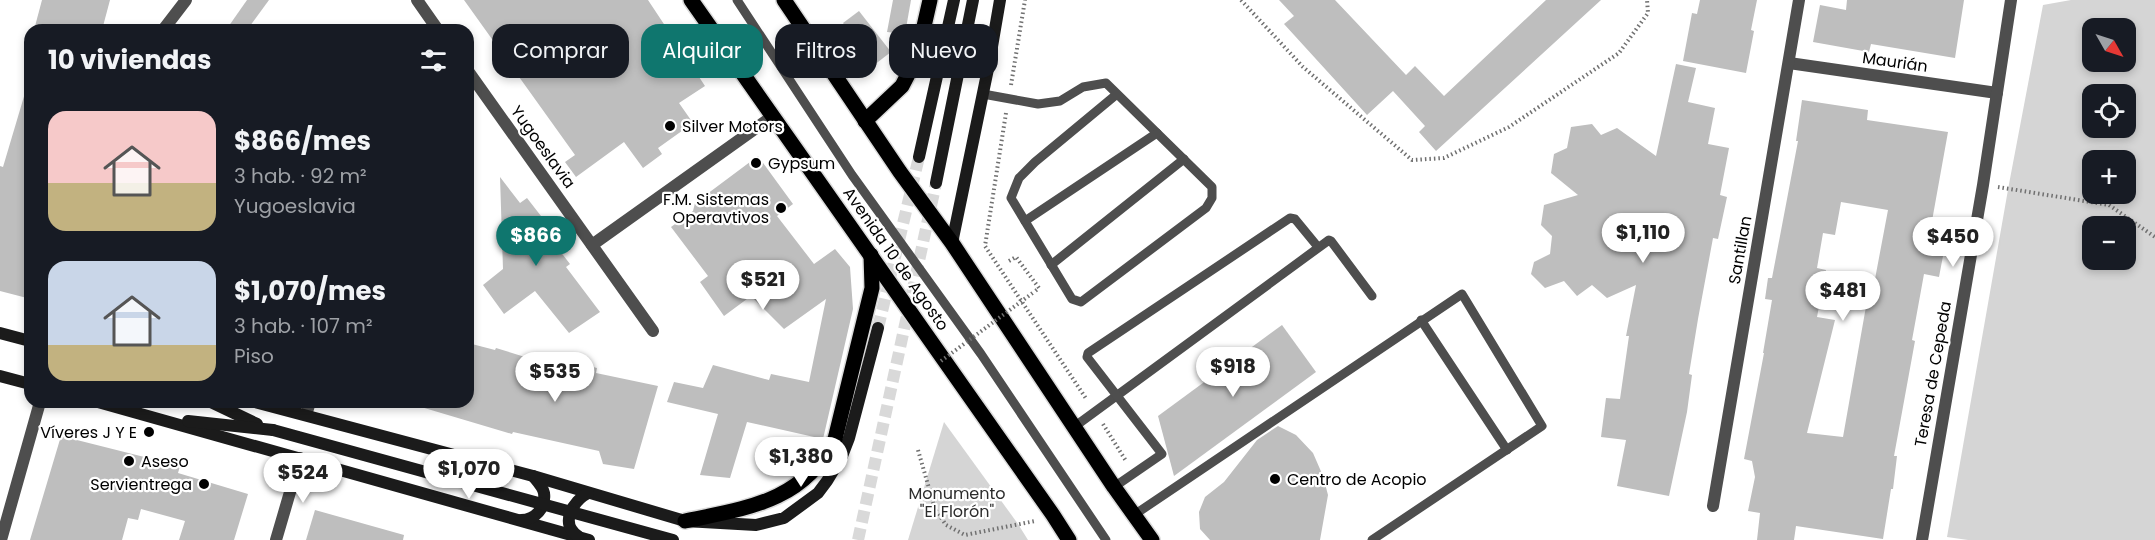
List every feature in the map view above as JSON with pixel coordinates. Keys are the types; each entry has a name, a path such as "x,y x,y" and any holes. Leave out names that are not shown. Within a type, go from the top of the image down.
{"main road":[{"name":"Avenida 10 de Agosto","path":"691,0 872,255 1069,540"},
{"path":"784,0 900,172 952,243 1114,487 1152,540"},
{"path":"865,121 902,86 917,57 930,0"},
{"path":"919,157 954,0"},
{"path":"936,183 973,0"},
{"path":"952,243 1000,0"},
{"path":"685,521 753,507 771,500 801,481 816,468 835,439 872,288 872,255"},
{"path":"279,408 533,476 685,521 744,526 784,518 818,494 842,456 849,438 878,328"},
{"path":"0,333 24,339"},
{"path":"0,376 24,382"},
{"path":"120,408 585,539"},
{"path":"224,408 269,429 673,540"},
{"path":"157,418 269,429"},
{"path":"511,518 524,520 534,518 540,512 544,494 533,476"},
{"path":"585,539 573,533 568,521 573,504 588,493"}],"street":[{"path":"168,24 186,0"},
{"path":"417,0 429,24"},
{"name":"Santillan","path":"1713,506 1799,0"},
{"name":"Teresa de Cepeda","path":"1922,540 1983,185 2011,0"},
{"name":"Maurián","path":"1789,63 1997,93"},
{"name":"Yugoeslavia","path":"474,79 653,331"},
{"path":"592,245 772,116"},
{"path":"1,540 38,408"},
{"path":"306,415 308,408"},
{"path":"276,540 300,458"}],"lane":[{"path":"736,0 852,175 981,354 1106,540"},
{"path":"983,94 1038,104 1060,101 1083,87 1106,83 1118,94 1212,187 1212,198 1206,208 1081,302 1072,299 1011,198 1019,178 1035,162 1118,94"},
{"path":"1025,221 1157,133"},
{"path":"1051,265 1184,159"},
{"path":"1114,487 1162,454 1087,357 1091,349 1290,218 1295,219 1318,247"},
{"path":"1074,427 1329,240 1372,296"},
{"path":"1134,515 1460,294 1542,426 1372,540"},
{"path":"1422,320 1507,450"}],"path":[{"path":"1241,0 1303,67 1412,160 1444,158 1509,127 1619,53 1648,13 1647,0"},
{"path":"1983,185 2109,205 2155,237"},
{"path":"940,361 1039,288 1016,257 1009,261"},
{"path":"918,450 935,509 946,525 964,537 1044,519"}],"green space":[{"path":"2071,0 2155,0 2155,540 1968,540 1947,537 2043,5"},
{"name":"Monumento \"El Florón\"","path":"944,422 1018,524 1028,540 908,540"}],"building":[{"path":"42,0 110,0 104,24 36,24"},
{"path":"247,0 269,0 251,24 230,24"},
{"path":"464,0 648,0 664,24 641,24 641,78 700,78 705,86 679,103 693,123 658,148 662,154 643,168 624,142 576,177 565,162 575,155 520,78 629,78 629,24 492,24 492,39"},
{"path":"893,0 911,0 907,24 889,24 889,32 887,32"},
{"path":"1279,0 1335,0 1406,75 1415,66 1444,96 1546,0 1601,0 1436,151 1419,132 1425,126 1393,91 1367,115 1284,24 1294,16"},
{"path":"1700,0 1757,0 1746,73 1683,61 1692,13 1697,14"},
{"path":"1847,0 1964,0 1955,58 1871,44 1869,52 1813,42 1820,5 1846,10"},
{"path":"859,11 869,24 844,24"},
{"path":"877,34 889,49 889,54 877,63"},
{"path":"1676,64 1696,68 1688,102 1715,108 1708,144 1729,148 1720,195 1727,197 1718,239 1713,238 1689,374 1692,375 1687,412 1669,496 1617,486 1626,440 1601,437 1606,398 1620,399 1629,336 1626,336 1636,285 1607,298 1592,285 1577,296 1564,281 1545,288 1531,274 1534,262 1550,254 1552,236 1541,225 1544,205 1578,195 1551,173 1554,154 1567,148 1571,127 1592,124 1601,135 1617,128 1656,156"},
{"path":"24,96 24,297 0,291 0,166 3,167"},
{"path":"1802,100 1868,110 1867,120 1948,132 1930,232 1947,235 1939,277 1924,274 1912,340 1915,341 1894,456 1897,456 1893,489 1891,489 1883,539 1796,526 1794,540 1757,540 1760,513 1748,511 1755,477 1752,461 1744,459 1772,300 1765,299 1768,278 1772,278 1798,141 1796,141","holes":["1841,202 1888,210 1875,279 1871,278 1843,437 1807,433 1835,320 1817,317 1826,270 1817,268 1823,233 1835,235"]},
{"path":"758,156 793,204 777,216 814,264 835,249 850,267 853,309 823,439 747,422 730,478 700,475 718,414 667,402 674,382 703,388 713,365 769,380 771,374 809,382 826,299 784,329 751,296 724,316 700,282 708,276 671,227 693,211 695,203"},
{"path":"500,177 520,203 527,198 541,216 536,220 570,264 566,267 600,312 569,333 535,291 504,314 483,285 503,269"},
{"path":"1282,325 1316,372 1174,476 1158,416"},
{"path":"474,345 495,350 496,348 554,366 557,358 597,368 596,373 658,386 634,469 603,464 599,451 513,432 512,434 424,408 474,408"},
{"name":"Centro de Acopio","path":"1278,426 1296,435 1313,453 1323,476 1328,495 1320,540 1210,540 1200,529 1199,512 1205,497 1224,482 1257,440"},
{"path":"61,436 180,466 178,473 248,494 234,540 179,540 185,521 141,509 138,520 128,518 122,540 30,540"},
{"path":"315,510 404,535 403,540 306,540"}],"tunnel":[{"path":"878,328 919,157"},
{"path":"858,540 936,183"}],"place":[{"name":"Silver Motors","path":"670,126"},
{"name":"Gypsum","path":"756,163"},
{"name":"F.M. Sistemas Operavtivos","path":"781,208"},
{"name":"Víveres J Y E","path":"149,432"},
{"name":"Aseso","path":"129,461"},
{"name":"Centro de Acopio","path":"1275,479"},
{"name":"Servientrega","path":"204,484"}]}
